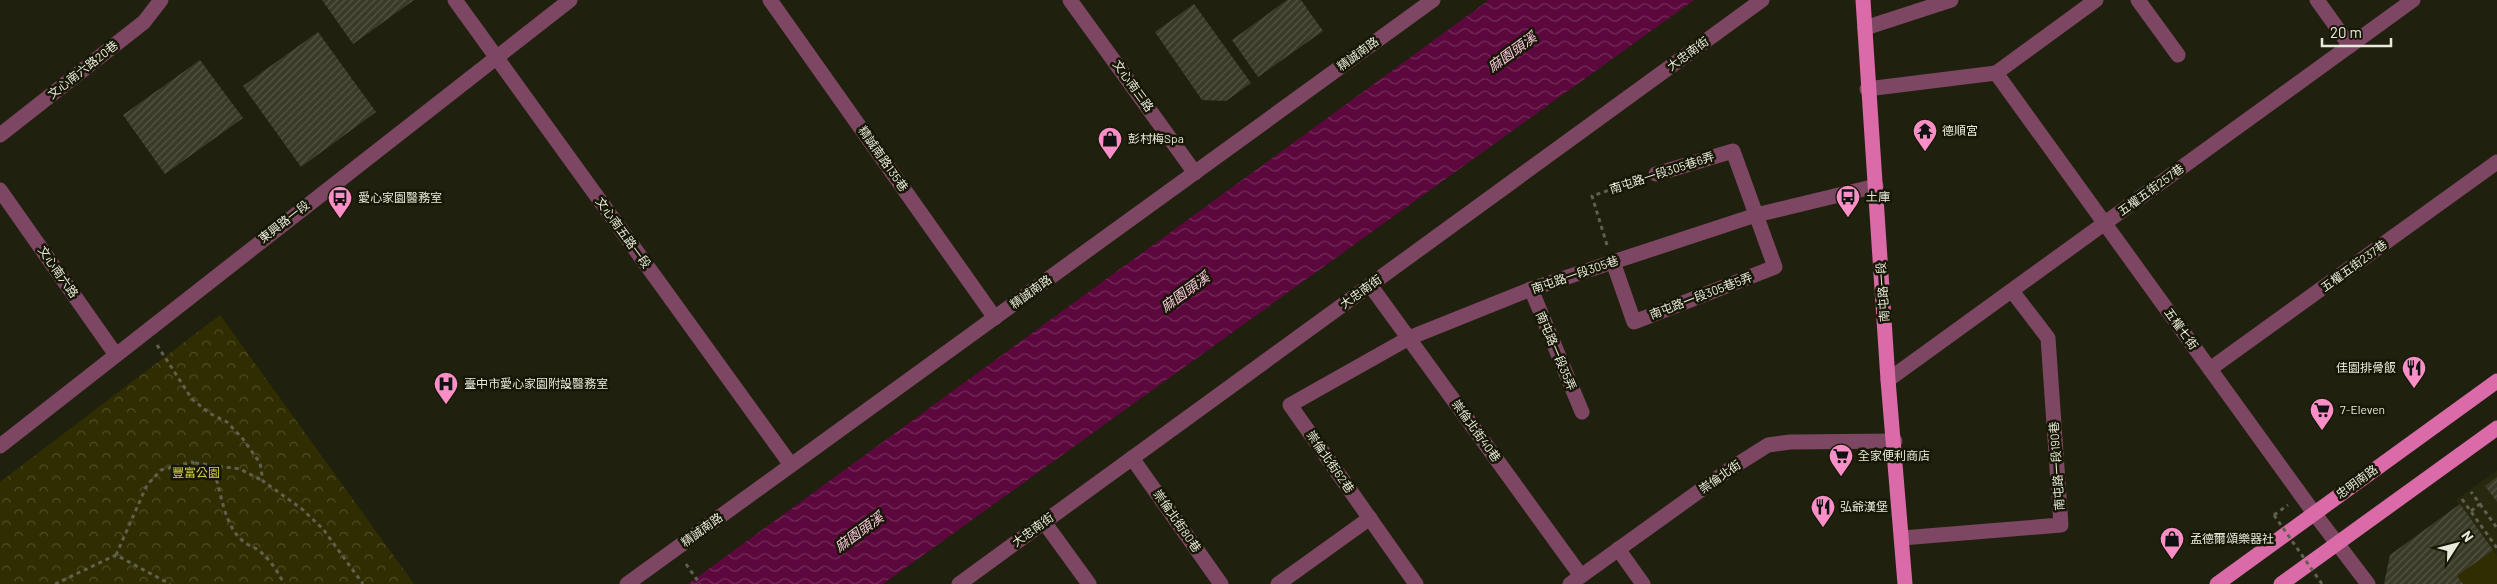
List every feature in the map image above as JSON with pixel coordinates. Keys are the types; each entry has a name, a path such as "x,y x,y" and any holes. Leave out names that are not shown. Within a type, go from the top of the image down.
{"main road":[{"name":"南屯路一段","path":"1863,0 1888,380 1895,441 1905,584"},
{"name":"忠明南路","path":"2217,584 2497,381"},
{"path":"2281,584 2497,428"}],"street":[{"name":"文心南六路20巷","path":"0,135 144,22 161,0"},
{"name":"文心南五路一段","path":"455,0 791,465"},
{"name":"東興路一段","path":"0,446 570,0"},
{"name":"精誠南路135巷","path":"770,0 995,318"},
{"name":"文心南三路","path":"1070,0 1195,173"},
{"name":"精誠南路","path":"627,584 1433,0"},
{"name":"大忠南街","path":"960,584 1762,0"},
{"path":"1865,28 1951,0"},
{"path":"1868,89 1996,73 2096,0"},
{"path":"2138,0 2178,55"},
{"path":"2317,0 2350,46"},
{"name":"五權五街257巷","path":"1888,380 2413,0"},
{"name":"五權七街","path":"1996,73 2314,514 2368,584"},
{"name":"南屯路一段305巷6弄","path":"1656,174 1733,151 1756,215"},
{"name":"五權五街237巷","path":"2210,369 2497,162"},
{"name":"南屯路一段305巷","path":"1290,405 1409,338 1531,289 1756,215 1876,186"},
{"name":"文心南六路","path":"0,190 116,355"},
{"name":"南屯路一段305巷5弄","path":"1613,262 1634,322 1775,267 1756,215"},
{"name":"崇倫北街40巷","path":"1370,286 1409,338 1576,580"},
{"name":"南屯路一段35弄","path":"1531,289 1582,412"},
{"name":"南屯路一段190巷","path":"1902,538 2061,525 2048,338 2012,291"},
{"name":"崇倫北街62巷","path":"1290,405 1416,584"},
{"name":"崇倫北街","path":"1576,580 1730,469 1768,445 1790,442 1895,441"},
{"name":"崇倫北街80巷","path":"1132,458 1221,584"},
{"path":"1278,584 1370,518"},
{"path":"1044,522 1089,584"},
{"path":"1618,549 1643,584"}],"path":[{"name":"南屯路一段305巷6弄","path":"1613,262 1592,196 1656,174"},
{"path":"147,330 192,399 209,413 227,422 243,439 260,463 263,481"},
{"path":"192,462 216,478 224,509 234,530 244,542 256,548 272,563 284,584"},
{"path":"55,584 116,555 147,485 161,470 192,462 240,469 263,481 302,509 323,529 364,584"},
{"path":"2472,492 2497,528"},
{"path":"2462,499 2497,548"},
{"path":"2470,511 2480,504"},
{"path":"2274,515 2322,584"},
{"path":"676,549 700,584"},
{"path":"116,555 170,584"}],"shaded area":[{"path":"2497,470 2497,584 2463,584 2457,576 2492,550 2456,500"}],"green space":[{"name":"豐富公園","path":"220,315 414,584 0,584 0,482"},
{"path":"2493,550 2497,557 2497,584 2463,584 2457,576"}],"water":[{"name":"麻園頭溪","path":"1489,0 1694,0 883,584 688,584"}],"building":[{"path":"322,0 414,0 353,44"},
{"path":"1287,0 1301,0 1323,31 1258,77 1232,40"},
{"path":"1194,4 1251,83 1226,101 1202,100 1155,32"},
{"path":"318,32 376,112 301,167 243,86"},
{"path":"200,60 243,118 165,174 123,115"},
{"path":"2497,477 2497,502 2485,486"},
{"path":"2460,504 2493,550 2457,576 2463,584 2384,584 2390,555"}],"place":[{"name":"德順宮","path":"1925,152"},
{"name":"彭村梅Spa","path":"1110,160"},
{"name":"土庫","path":"1848,218"},
{"name":"愛心家園醫務室","path":"340,219"},
{"name":"佳園排骨飯","path":"2414,389"},
{"name":"臺中市愛心家園附設醫務室","path":"446,405"},
{"name":"7-Eleven","path":"2322,431"},
{"name":"全家便利商店","path":"1841,477"},
{"name":"弘爺漢堡","path":"1823,528"},
{"name":"孟德爾頌樂器社","path":"2172,560"}]}
